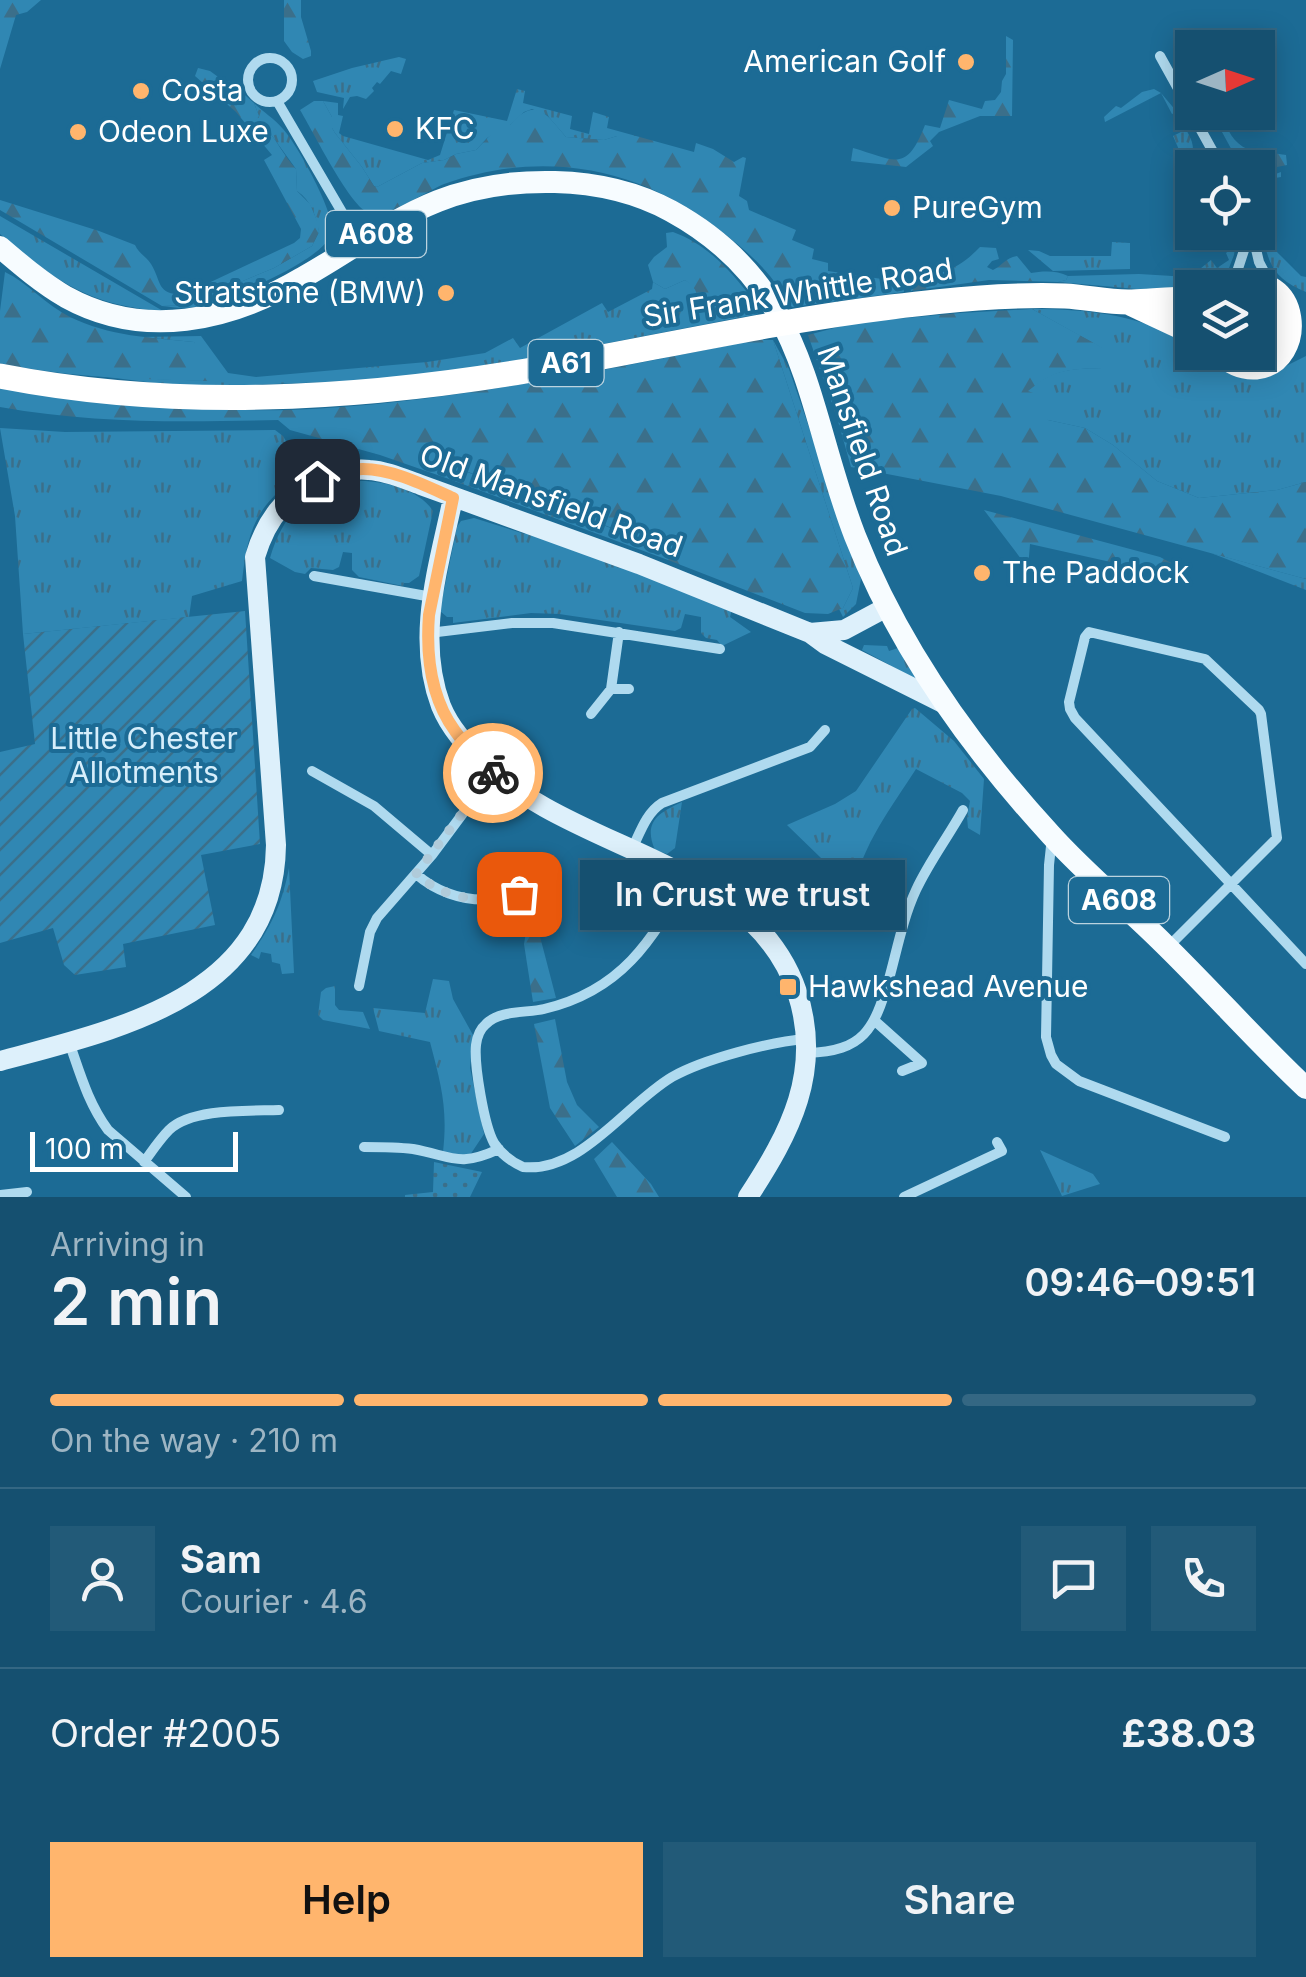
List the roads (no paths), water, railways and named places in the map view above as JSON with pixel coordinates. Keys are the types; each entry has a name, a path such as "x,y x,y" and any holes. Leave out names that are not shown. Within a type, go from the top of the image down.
{"highway":[{"name":"Sir Frank Whittle Road","path":"0,376 157,396 330,395 526,371 738,330 890,307 1065,296 1130,303 1175,299"},
{"path":"1290,301 1295,349"},
{"name":"Sir Frank Whittle Road","path":"1130,303 1175,324"}],"main road":[{"name":"Mansfield Road","path":"0,247 33,276 80,303 121,317 161,322 196,320 244,307 299,280 416,211 458,194 507,184 571,182 626,192 673,212 718,242 753,278 776,312 799,357 855,536 887,607 942,702 1052,836 1306,1088"}],"street":[{"path":"1160,56 1212,150"},
{"path":"274,58 290,69 291,88 277,101 256,98 248,86 249,72 259,60 274,58"},
{"path":"277,101 360,243"},
{"path":"1256,250 1262,269 1290,301"},
{"name":"Old Mansfield Road","path":"0,1061 140,1020 174,1004 232,958 264,910 273,883 276,845 255,558 265,528 284,502 302,488 346,471 364,469 394,475 639,564 810,633 942,702"},
{"path":"453,498 428,634 431,670 443,710 464,743 493,773 538,805 687,878 736,908 772,943 791,976 806,1024 800,1098 750,1196"},
{"path":"314,576 432,597"},
{"path":"810,633 844,630 887,607"},
{"path":"428,634 553,623 720,649"},
{"path":"591,714 611,689 620,632"},
{"path":"1168,947 1231,884 1277,838 1261,714 1205,660 1089,632 1070,709 1093,738 1231,884 1306,964"},
{"path":"611,689 630,689"},
{"path":"631,850 647,818 662,802 810,748 826,730"},
{"path":"312,771 374,806 432,855"},
{"path":"360,986 370,932 377,918 432,855 493,773"},
{"path":"687,878 655,934 610,979 562,1004 501,1016 485,1024 476,1053 488,1128 498,1149 514,1162 540,1168 574,1155 648,1094 686,1070 780,1042 836,1050 859,1038 875,1021 916,890 959,830 963,810"},
{"path":"1052,836 1045,1024 1051,1056 1064,1072 1079,1081 1225,1137"},
{"path":"416,874 444,893 481,900 519,894 554,871"},
{"path":"875,1021 922,1064 902,1071"},
{"path":"69,1042 98,1117 186,1197"},
{"path":"144,1162 168,1130 184,1120 279,1110"},
{"path":"904,1197 1002,1151 997,1142"},
{"path":"364,1146 411,1149 464,1160 498,1149"},
{"path":"0,1195 28,1192"}],"place":[{"name":"American Golf","path":"966,62"},
{"name":"Costa","path":"141,91"},
{"name":"KFC","path":"395,129"},
{"name":"Odeon Luxe","path":"78,132"},
{"name":"PureGym","path":"892,208"},
{"name":"Stratstone (BMW)","path":"446,293"},
{"name":"The Paddock","path":"982,573"},
{"name":"In Crust we trust","path":"519,894"},
{"name":"Hawkshead Avenue","path":"788,987"}],"park label":[{"name":"Little Chester Allotments","path":"144,756"}]}
